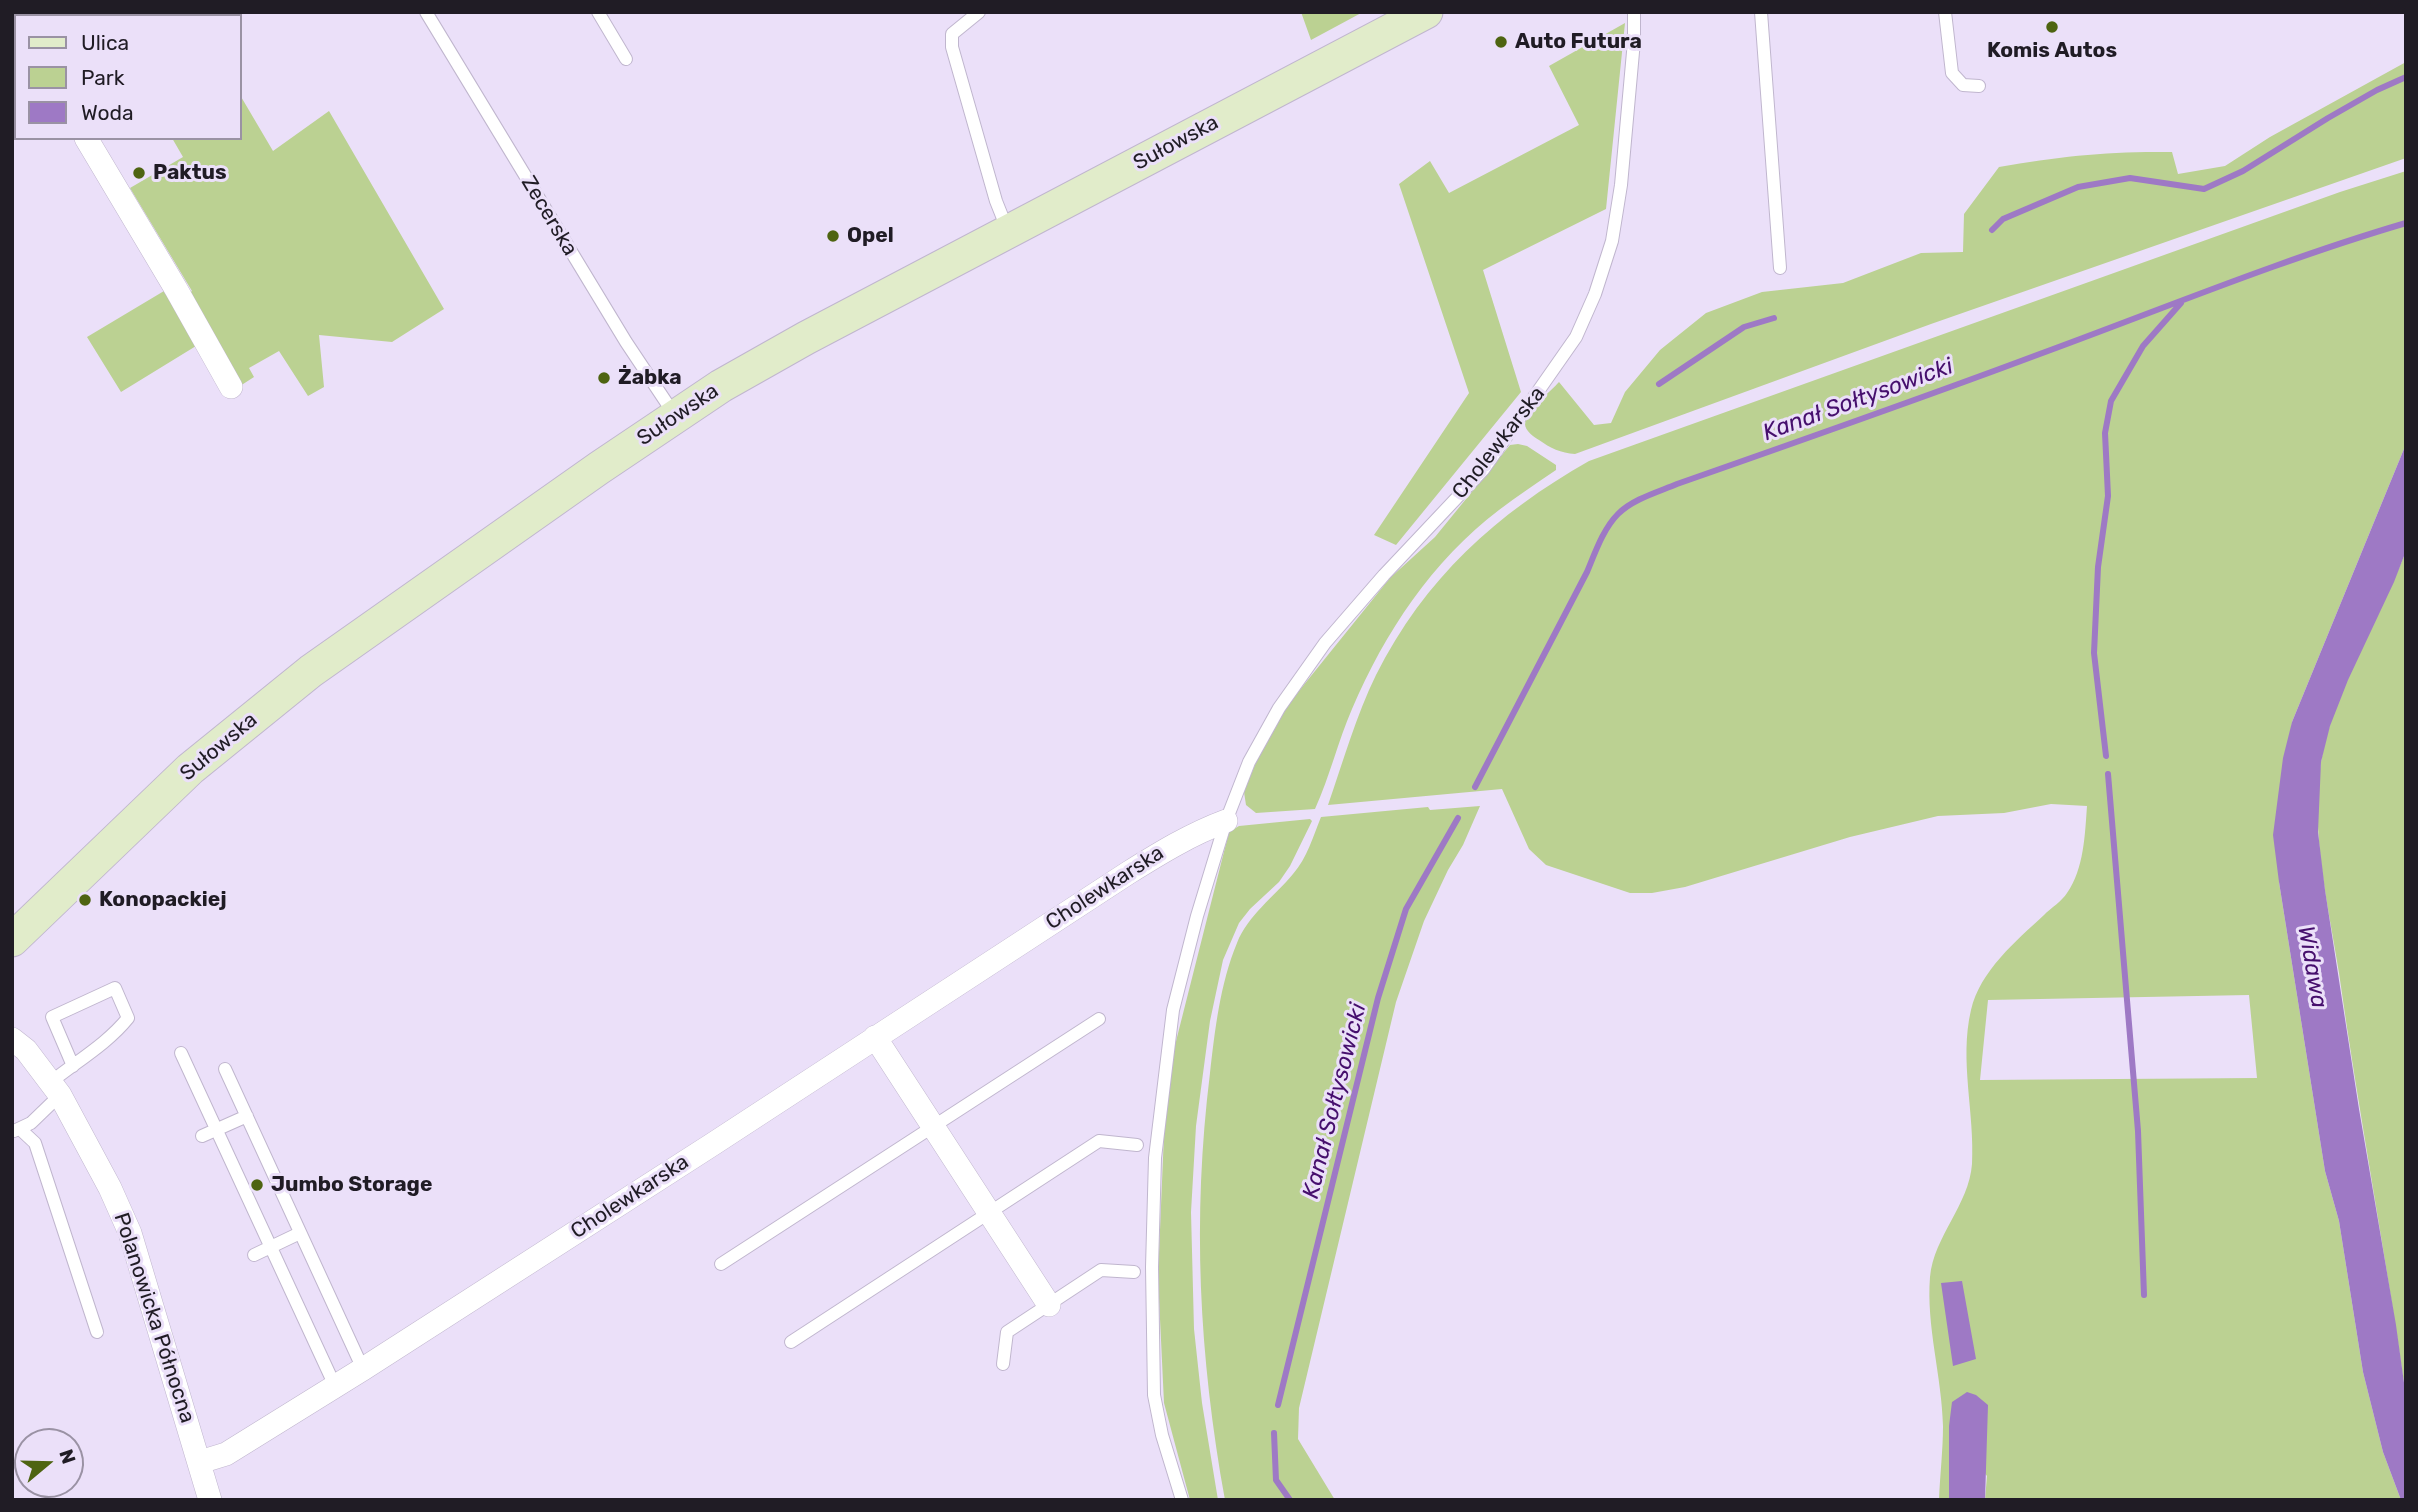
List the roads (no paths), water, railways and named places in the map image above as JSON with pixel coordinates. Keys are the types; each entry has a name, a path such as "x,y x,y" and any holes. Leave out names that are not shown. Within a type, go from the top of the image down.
{"main road":[{"name":"Sułowska","path":"12,940 190,769 269,704 599,468 721,386 806,338 1426,12"}],"street":[{"path":"87,140 231,387"},
{"name":"Cholewkarska","path":"200,1462 226,1454 363,1369 1172,846 1226,821"},
{"path":"875,1037 1049,1305"},
{"name":"Polanowicka Północna","path":"12,1039 26,1050 55,1089 110,1188 130,1233 210,1500"}],"lane":[{"name":"Zecerska","path":"426,12 626,342 677,417"},
{"path":"598,12 626,59"},
{"path":"979,12 952,34 953,47 996,201 1008,231"},
{"name":"Cholewkarska","path":"1226,821 1249,762 1273,719 1325,643 1384,575 1483,470 1576,337 1595,294 1612,241 1621,185 1634,41 1634,12"},
{"path":"1761,12 1780,268"},
{"path":"1945,12 1952,73 1963,85 1979,86"},
{"path":"1182,1500 1162,1435 1154,1395 1152,1268 1155,1158 1174,1010 1197,916 1226,821"},
{"path":"16,1130 31,1123 73,1066 116,1032 128,1018 115,988 52,1017 73,1066"},
{"path":"721,1264 1099,1019"},
{"path":"181,1053 335,1386"},
{"path":"225,1069 363,1369"},
{"path":"202,1136 247,1116"},
{"path":"16,1130 35,1143 97,1332"},
{"path":"791,1342 1099,1141 1137,1146"},
{"path":"254,1255 300,1233"},
{"path":"1003,1364 1007,1332 1101,1270 1134,1272"}],"water":[{"name":"Widawa","path":"2406,444 2406,551 2330,726 2321,762 2318,832 2359,1109 2406,1397 2406,1500 2401,1500 2383,1452 2363,1372 2339,1221 2325,1171 2273,835 2283,758 2292,722"},
{"path":"1962,1281 1976,1359 1953,1366 1941,1283"},
{"path":"1967,1392 1976,1395 1988,1405 1985,1500 1949,1500 1949,1426 1952,1402"}],"waterway":[{"path":"1992,230 2003,219 2078,187 2130,178 2204,189 2243,171 2328,118 2406,77"},
{"name":"Kanał Sołtysowicki","path":"1475,787 1587,572 1604,534 1618,514 1631,504 1677,484 1947,388 2266,269 2406,223"},
{"path":"2106,756 2094,653 2098,567 2108,496 2105,433 2111,401 2143,346 2181,303"},
{"path":"1659,384 1744,327 1774,318"},
{"path":"2108,774 2138,1131 2144,1295"},
{"name":"Kanał Sołtysowicki","path":"1278,1405 1378,998 1406,909 1458,818"},
{"name":"Kanał Sołtysowicki","path":"1274,1433 1276,1480 1290,1500"}],"place":[{"name":"Komis Autos","path":"2052,27"},
{"name":"Auto Futura","path":"1501,42"},
{"name":"Paktus","path":"139,173"},
{"name":"Opel","path":"833,236"},
{"name":"Żabka","path":"604,378"},
{"name":"Konopackiej","path":"85,900"},
{"name":"Jumbo Storage","path":"257,1185"}]}
